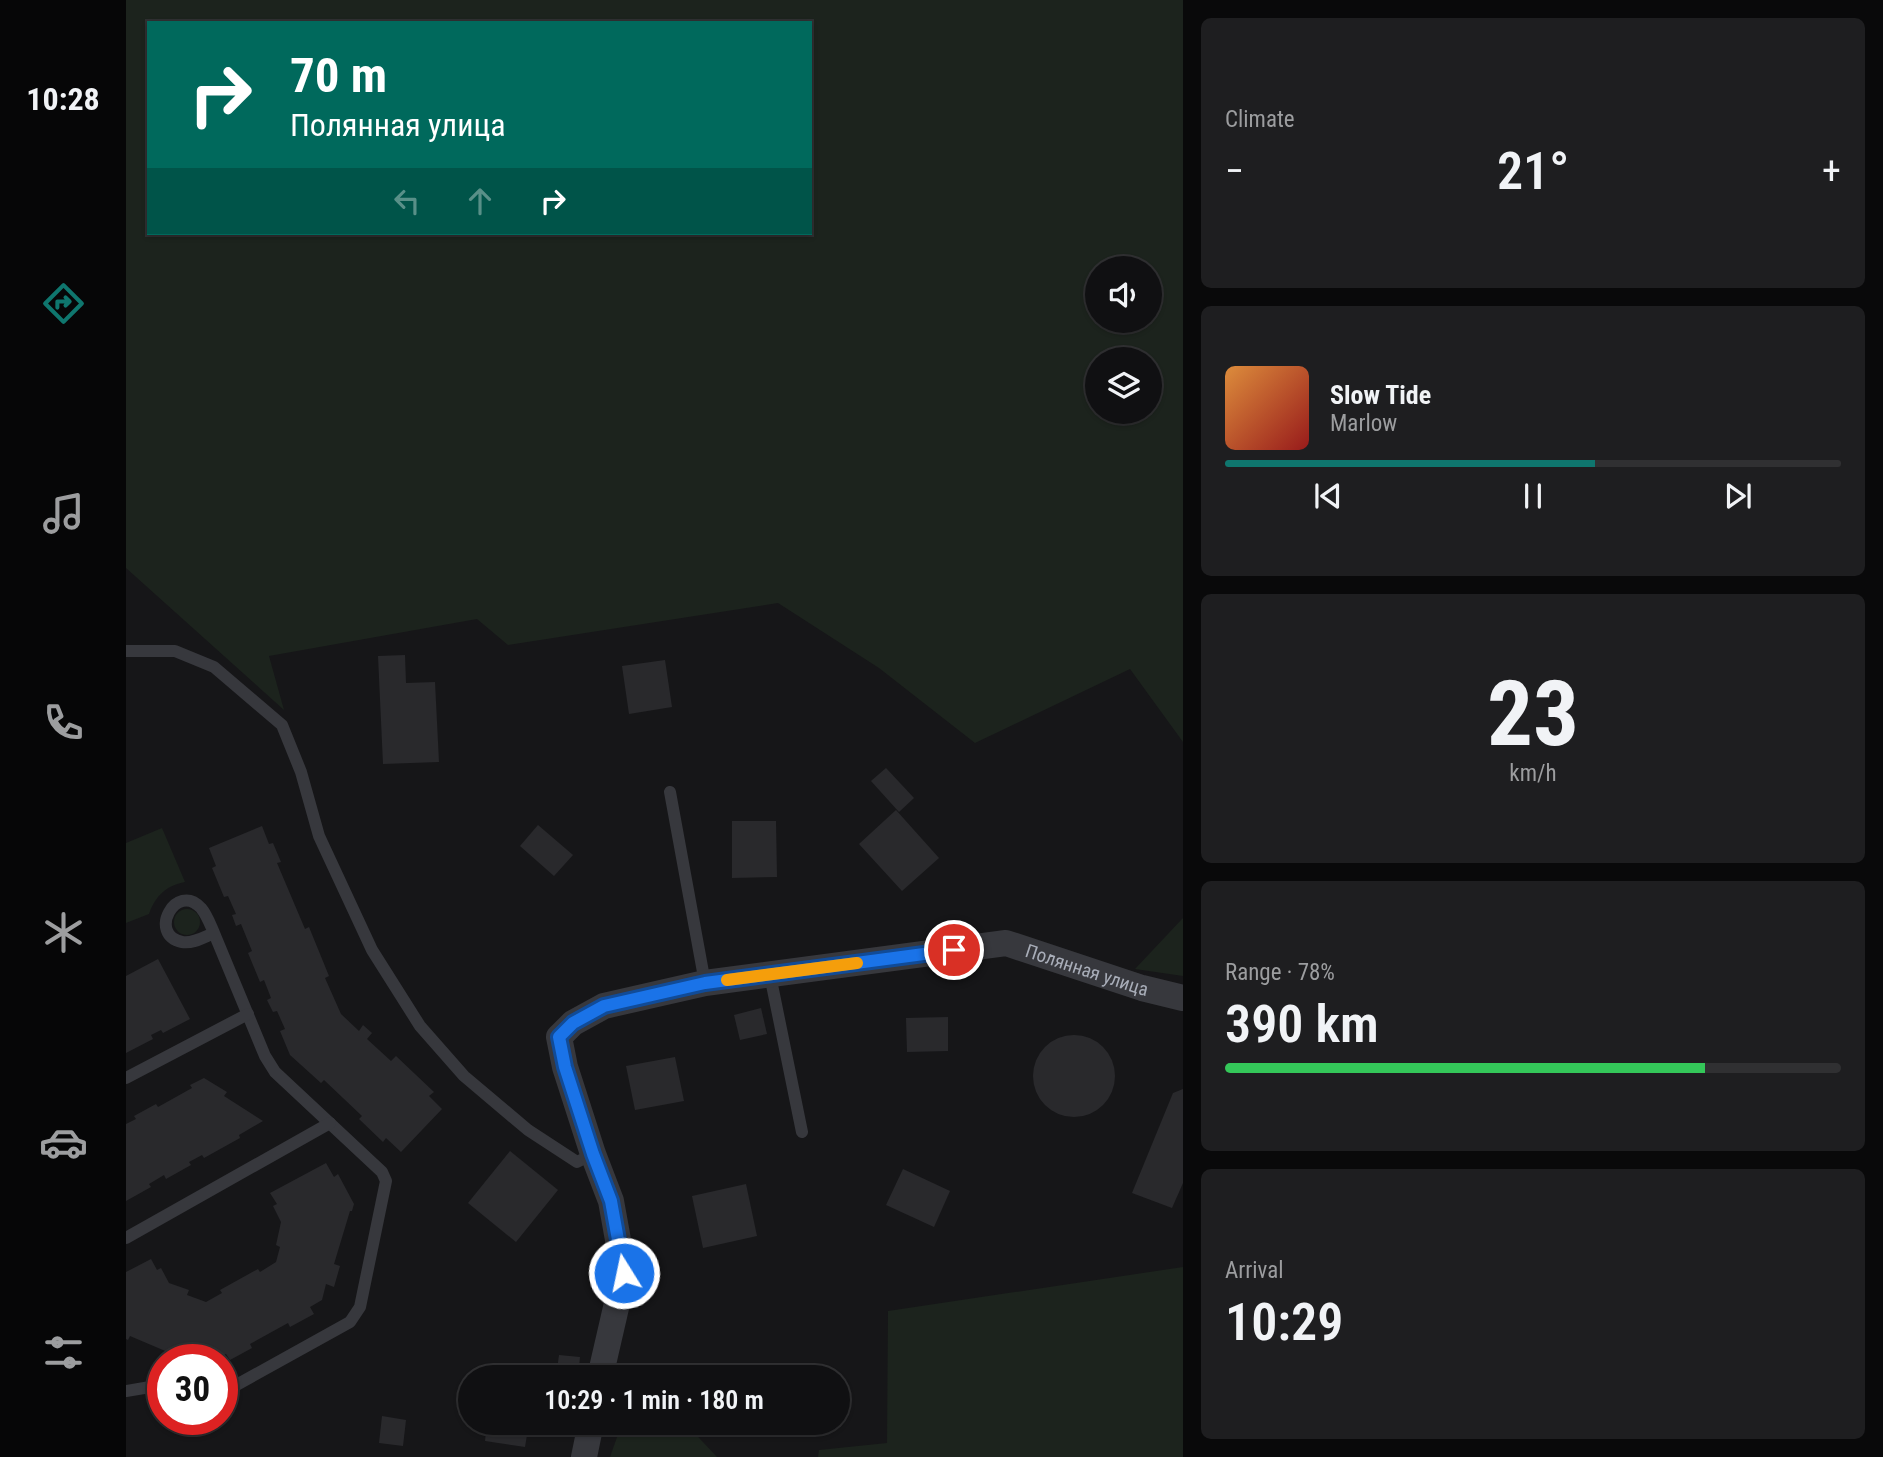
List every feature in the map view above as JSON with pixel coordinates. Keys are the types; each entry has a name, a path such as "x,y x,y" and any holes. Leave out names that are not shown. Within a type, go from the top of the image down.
{"street":[{"name":"Полянная улица","path":"603,1365 624,1273 611,1201 565,1067 559,1037 573,1023 604,1006 705,983 1006,943 1142,988 1183,998"},
{"path":"584,1457 589,1435"}],"lane":[{"path":"126,651 175,651 214,667 282,725 301,772 319,836 372,950 420,1026 464,1076 528,1130 577,1162 593,1154"},
{"path":"670,792 705,983"},
{"path":"214,933 265,1056 275,1072 382,1172 386,1181 360,1307 351,1322 238,1384"},
{"path":"770,975 802,1132"},
{"path":"126,1078 248,1014"},
{"path":"126,1238 330,1123"},
{"path":"126,1391 147,1388"}],"shaded area":[{"path":"126,0 1183,0 1183,742 1130,669 975,743 879,668 778,603 508,645 477,619 269,656 284,710 126,568"},
{"path":"162,828 185,882 162,892 149,914 126,923 126,843"},
{"path":"187,909 196,913 200,922 196,931 187,935 178,931 174,922 178,913"},
{"path":"1183,918 1183,976 1135,969"},
{"path":"1183,1267 1183,1457 818,1457 819,1450 887,1443 888,1311"},
{"path":"618,1435 696,1435 717,1457 610,1457"}],"building":[{"path":"405,655 406,683 435,682 439,762 383,764 378,656"},
{"path":"665,660 672,707 629,714 622,666"},
{"path":"886,768 914,798 899,812 871,781"},
{"path":"896,810 939,858 902,891 859,844"},
{"path":"732,821 776,821 777,877 732,878"},
{"path":"538,825 573,855 554,876 520,846"},
{"path":"262,826 269,844 273,843 281,862 277,863 305,929 309,927 329,976 325,978 341,1014 359,1031 363,1025 372,1033 367,1039 391,1061 396,1056 434,1092 429,1096 442,1109 401,1152 386,1138 383,1142 359,1119 362,1116 324,1080 321,1083 290,1055 280,1031 285,1029 277,1011 273,1012 267,1000 271,998 264,980 260,982 248,953 252,951 241,924 236,926 232,915 236,914 228,896 224,897 212,868 216,866 209,848"},
{"path":"158,959 190,1019 163,1033 161,1030 151,1035 153,1039 126,1053 126,976"},
{"path":"761,1008 767,1034 740,1040 734,1015"},
{"path":"948,1017 948,1051 907,1052 906,1018"},
{"path":"1074,1035 1090,1038 1103,1047 1112,1060 1115,1076 1112,1092 1103,1105 1090,1114 1074,1117 1058,1114 1045,1105 1036,1092 1033,1076 1036,1060 1045,1047 1058,1038"},
{"path":"675,1057 684,1101 635,1110 626,1066"},
{"path":"204,1078 227,1092 224,1096 263,1121 239,1135 240,1138 204,1158 202,1155 189,1162 191,1165 166,1179 164,1175 149,1184 151,1187 126,1201 126,1124 136,1119 134,1116 156,1104 158,1107"},
{"path":"1183,1089 1183,1183 1172,1208 1132,1193 1173,1093"},
{"path":"510,1151 558,1190 516,1242 468,1203"},
{"path":"326,1163 334,1177 338,1174 354,1204 334,1264 340,1266 334,1287 326,1284 322,1300 310,1307 314,1314 290,1327 288,1323 250,1344 252,1348 238,1356 238,1344 149,1344 130,1336 126,1339 126,1272 151,1259 157,1270 161,1268 169,1283 189,1290 187,1295 206,1302 222,1293 220,1290 276,1262 280,1247 276,1245 281,1222 273,1206 277,1204 270,1193"},
{"path":"903,1169 950,1191 934,1227 886,1205"},
{"path":"746,1184 757,1236 703,1248 692,1196"},
{"path":"559,1355 580,1357 579,1365 558,1365"},
{"path":"382,1416 406,1420 403,1446 379,1443"},
{"path":"486,1435 527,1435 525,1447 485,1441"}],"slow traffic":[{"path":"727,980 857,963"}],"route":[{"path":"624,1273 611,1201 565,1067 559,1037 573,1023 604,1006 705,983 954,950"}]}
